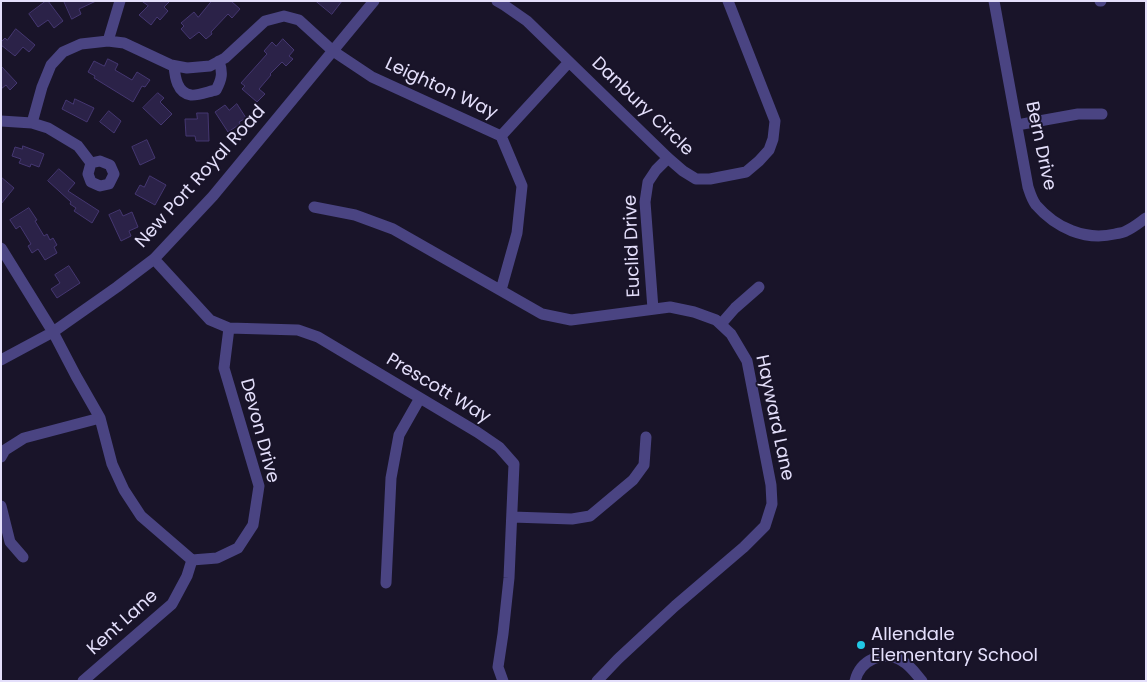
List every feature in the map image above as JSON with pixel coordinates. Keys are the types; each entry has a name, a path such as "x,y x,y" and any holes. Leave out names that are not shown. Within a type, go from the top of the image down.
{"street":[{"path":"108,41 120,1"},
{"name":"New Port Royal Road","path":"1,360 53,332 154,259 213,196 374,1"},
{"name":"Danbury Circle","path":"497,1 527,21 668,158 696,179 710,179 746,172 769,150 773,139 775,120 728,1"},
{"name":"Bern Drive","path":"994,1 1028,187 1035,203 1046,215 1060,225 1075,233 1092,236 1108,236 1126,231 1146,218"},
{"name":"Leighton Way","path":"219,61 225,58 265,21 284,16 299,20 333,51 372,77 501,136 522,186 517,233 501,290"},
{"path":"32,123 42,87 51,65 63,52 81,44 108,41 124,43 174,66 187,68 210,66 219,61 222,70 221,80 216,90 192,95 182,90 175,81 174,66"},
{"path":"501,136 569,62"},
{"path":"1017,124 1078,114 1102,114"},
{"path":"1,122 32,123 48,128 78,146 91,163"},
{"name":"Euclid Drive","path":"653,309 645,202 648,182 656,170 668,158"},
{"name":"Hayward Lane","path":"314,206 355,215 393,229 542,314 571,320 670,307 694,312 716,320 732,334 747,360 771,485 772,504 765,526 744,547 618,658 597,681"},
{"path":"1,248 53,332 100,418 112,464 124,490 141,516 192,560"},
{"name":"Prescott Way","path":"154,259 210,320 230,328 298,330 318,337 499,447 514,464 509,578 498,667 503,681"},
{"path":"721,324 735,308 759,288"},
{"name":"Devon Drive","path":"192,560 217,558 238,548 253,525 259,486 224,368 230,328"},
{"path":"386,583 391,478 399,435 420,398"},
{"path":"1,457 6,450 24,438 100,418"},
{"path":"512,517 572,519 590,516 633,480 644,465 646,437"},
{"path":"1,506 10,542 23,557"},
{"name":"Kent Lane","path":"83,681 172,604 187,576 192,560"},
{"path":"855,681 857,674 867,662 883,655 903,661 922,681"}],"building":[{"path":"48,1 63,21 54,28 48,20 38,27 29,14"},
{"path":"64,1 96,1 79,9 81,14 72,19"},
{"path":"142,1 170,1 164,7 168,11 160,20 157,17 151,25 139,15 148,6"},
{"path":"212,1 231,1 240,9 232,18 228,14 206,39 199,32 190,39 181,29 184,26 181,23 194,12 198,17"},
{"path":"316,1 342,1 332,14"},
{"path":"16,29 35,45 29,52 23,47 15,56 1,45 1,42 5,38 7,40"},
{"path":"283,39 294,50 289,56 293,59 286,66 282,62 270,74 259,89 265,94 257,102 242,89 245,86 241,83 267,54 264,51 272,42 276,46"},
{"path":"108,59 118,64 115,70 132,80 137,72 150,80 145,87 142,86 133,102 94,78 95,76 88,72 94,61 104,66"},
{"path":"1,66 17,83 10,90 6,85 1,89"},
{"path":"158,93 164,98 160,102 172,114 161,125 143,108"},
{"path":"75,99 94,108 87,122 62,109 66,100 73,104"},
{"path":"237,104 246,118 228,132 215,112 225,105 229,110"},
{"path":"109,111 121,121 114,133 100,122"},
{"path":"197,113 208,113 209,141 196,141 195,136 186,136 185,119 197,119"},
{"path":"147,140 155,158 140,165 132,147"},
{"path":"23,146 44,154 39,167 31,164 30,167 19,163 21,159 12,156 15,147 22,149"},
{"path":"59,169 75,183 68,191 99,211 92,223 74,211 76,208 70,204 71,202 48,181"},
{"path":"150,176 166,185 155,205 135,194 140,185 144,187"},
{"path":"1,177 14,188 1,204"},
{"path":"29,208 44,236 47,234 50,240 53,238 57,245 54,247 57,253 45,260 38,249 32,253 28,246 31,244 20,226 16,229 10,220"},
{"path":"120,210 123,216 132,212 138,227 129,231 131,236 121,241 109,215"},
{"path":"69,266 80,283 57,298 51,289 60,283 55,275"}],"place":[{"name":"Allendale Elementary School","path":"861,645"}]}
